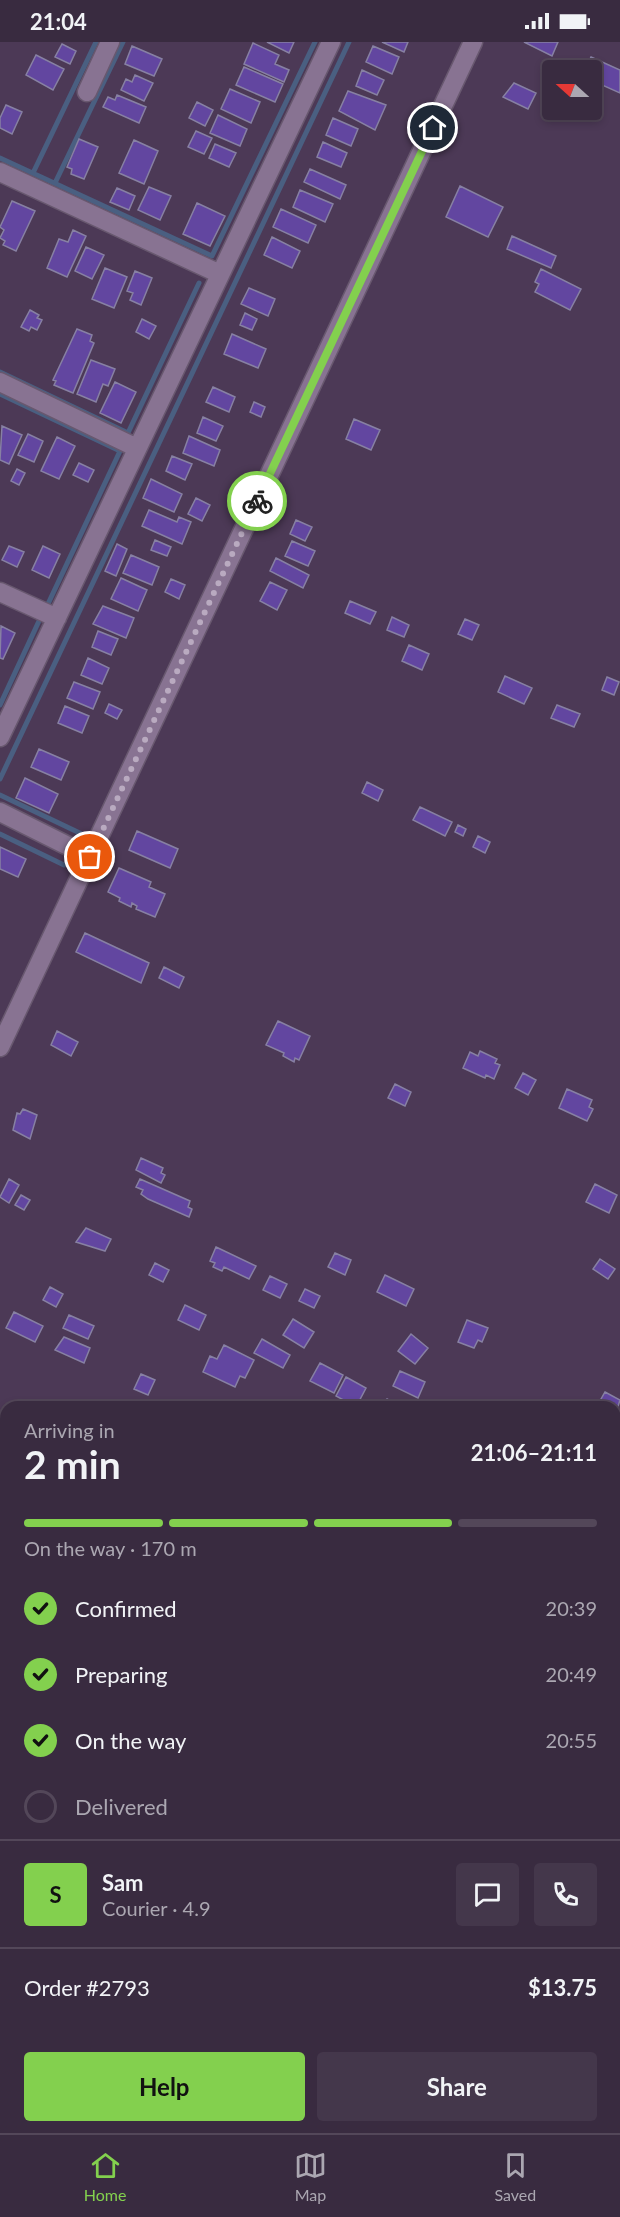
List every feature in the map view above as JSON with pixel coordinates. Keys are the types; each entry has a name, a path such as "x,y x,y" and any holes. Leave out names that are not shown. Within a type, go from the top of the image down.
{"street":[{"path":"87,92 110,42"},
{"path":"0,737 331,42"},
{"path":"0,1047 473,42"},
{"path":"0,172 220,274"},
{"path":"0,382 137,448"},
{"path":"0,592 57,618"},
{"path":"0,812 90,857"}],"building":[{"path":"267,42 294,42 289,53"},
{"path":"382,42 408,42 404,52"},
{"path":"524,42 558,42 552,56"},
{"path":"253,43 279,55 275,64 289,70 284,82 244,64"},
{"path":"62,44 76,51 70,64 55,57"},
{"path":"132,46 162,59 154,76 125,64"},
{"path":"373,46 399,57 392,74 366,62"},
{"path":"36,55 64,69 53,90 26,75"},
{"path":"602,62 620,70 620,93 602,85"},
{"path":"244,67 283,84 275,102 236,85"},
{"path":"362,70 384,80 377,95 356,86"},
{"path":"135,75 153,83 144,101 121,90 126,79 132,82"},
{"path":"514,83 536,93 528,109 503,97"},
{"path":"230,89 260,102 251,123 221,109"},
{"path":"348,91 386,105 375,130 339,111"},
{"path":"117,95 146,107 139,123 103,107 108,97 115,100"},
{"path":"197,102 213,110 205,126 189,118"},
{"path":"6,105 22,112 12,134 0,128 0,118"},
{"path":"218,115 247,129 240,146 210,133"},
{"path":"333,118 358,129 351,146 326,135"},
{"path":"196,131 212,138 204,154 188,147"},
{"path":"79,139 98,147 84,179 71,174 72,169 67,167"},
{"path":"134,140 158,151 144,184 119,173"},
{"path":"323,142 347,153 341,167 317,157"},
{"path":"215,144 236,153 229,167 209,158"},
{"path":"310,169 346,185 340,199 304,182"},
{"path":"460,186 503,207 488,237 446,217"},
{"path":"149,187 171,196 160,220 138,210"},
{"path":"117,188 135,196 129,210 110,202"},
{"path":"300,190 333,204 325,222 293,207"},
{"path":"12,201 35,211 16,251 3,245 5,241 0,238 4,230 0,227"},
{"path":"197,203 225,216 210,246 183,234"},
{"path":"281,209 316,225 308,243 273,227"},
{"path":"73,230 86,236 67,277 47,268 59,239 68,242"},
{"path":"512,236 556,256 551,268 507,249"},
{"path":"272,237 300,251 292,268 264,255"},
{"path":"86,247 104,255 92,279 75,271"},
{"path":"105,268 127,277 114,308 92,299"},
{"path":"541,269 581,289 570,310 535,292 539,284 535,282"},
{"path":"135,271 152,278 141,305 130,300 133,293 127,291"},
{"path":"249,288 275,299 268,316 241,304"},
{"path":"30,310 39,315 37,318 42,320 37,330 31,327 29,331 21,327"},
{"path":"245,313 257,319 252,330 240,325"},
{"path":"142,319 156,326 149,339 136,332"},
{"path":"77,329 92,335 90,341 94,343 73,393 54,385 56,381 53,380"},
{"path":"232,334 266,349 258,368 224,354"},
{"path":"91,360 115,369 108,386 103,384 96,402 77,394"},
{"path":"115,382 136,392 121,423 100,413"},
{"path":"213,387 235,397 229,412 206,402"},
{"path":"254,402 265,407 261,417 250,412"},
{"path":"203,417 223,426 216,441 197,433"},
{"path":"354,419 380,430 371,450 346,439"},
{"path":"2,426 22,435 9,464 0,460"},
{"path":"28,434 43,441 34,462 18,455"},
{"path":"189,436 220,450 214,466 183,453"},
{"path":"57,437 75,446 59,479 41,471"},
{"path":"172,456 192,464 185,480 166,471"},
{"path":"79,463 94,470 88,482 73,475"},
{"path":"17,469 25,473 19,485 11,481"},
{"path":"151,479 182,494 174,512 143,498"},
{"path":"196,498 210,505 202,521 188,514"},
{"path":"149,510 177,522 179,517 191,522 182,544 142,526"},
{"path":"296,520 312,527 305,541 290,534"},
{"path":"155,540 171,547 167,556 151,550"},
{"path":"292,541 315,551 308,566 285,556"},
{"path":"117,544 127,549 116,576 105,571"},
{"path":"9,546 24,552 17,567 2,560"},
{"path":"43,546 60,554 49,578 32,570"},
{"path":"131,555 159,567 152,585 123,573"},
{"path":"276,558 309,575 303,588 270,571"},
{"path":"121,578 147,590 138,611 111,599"},
{"path":"171,579 185,585 179,599 165,592"},
{"path":"270,582 287,590 277,610 260,601"},
{"path":"350,601 376,612 370,624 345,613"},
{"path":"103,606 134,618 126,638 93,624"},
{"path":"392,617 409,625 404,637 387,630"},
{"path":"465,619 479,625 472,640 458,634"},
{"path":"1,626 15,633 3,659 0,658"},
{"path":"98,631 118,639 111,655 92,647"},
{"path":"409,645 429,654 422,670 402,661"},
{"path":"88,658 109,668 102,684 81,675"},
{"path":"505,676 532,688 524,704 498,692"},
{"path":"607,677 619,682 614,695 602,690"},
{"path":"74,682 100,692 93,709 67,698"},
{"path":"109,704 122,710 117,719 105,713"},
{"path":"557,705 580,714 574,727 551,718"},
{"path":"65,706 89,716 82,733 58,723"},
{"path":"39,749 69,762 61,780 31,767"},
{"path":"25,778 58,794 49,813 16,798"},
{"path":"367,782 383,790 378,801 362,793"},
{"path":"420,807 452,822 445,836 413,820"},
{"path":"458,825 466,829 463,836 455,832"},
{"path":"137,831 178,849 170,868 129,850"},
{"path":"478,836 490,842 485,853 473,847"},
{"path":"0,847 26,859 18,877 0,869"},
{"path":"119,868 151,882 149,887 165,894 155,917 136,909 137,906 132,903 131,907 119,901 120,898 108,892"},
{"path":"85,933 149,963 141,983 76,952"},
{"path":"164,967 184,977 179,988 159,978"},
{"path":"278,1021 310,1036 299,1060 295,1058 294,1062 283,1056 284,1053 266,1045"},
{"path":"57,1031 78,1042 71,1056 51,1045"},
{"path":"480,1051 497,1059 495,1063 500,1065 494,1079 486,1075 485,1078 463,1068 470,1052 478,1056"},
{"path":"523,1073 536,1080 528,1095 515,1088"},
{"path":"395,1084 411,1092 405,1106 388,1098"},
{"path":"567,1089 592,1100 589,1107 593,1109 587,1121 559,1108"},
{"path":"23,1109 37,1115 30,1139 13,1130 17,1113 20,1114"},
{"path":"141,1158 163,1168 161,1173 165,1175 161,1183 136,1170"},
{"path":"9,1179 19,1185 9,1203 0,1197"},
{"path":"140,1179 190,1201 188,1207 192,1209 189,1217 141,1194 143,1190 136,1187"},
{"path":"595,1184 617,1195 609,1213 586,1202"},
{"path":"21,1195 30,1200 24,1210 15,1205"},
{"path":"86,1228 111,1239 105,1251 76,1242"},
{"path":"216,1247 256,1266 249,1279 224,1267 222,1271 213,1267 215,1263 210,1261"},
{"path":"335,1253 351,1260 345,1275 328,1267"},
{"path":"600,1259 615,1269 608,1279 593,1269"},
{"path":"155,1263 169,1270 163,1282 149,1275"},
{"path":"385,1275 414,1289 406,1306 377,1292"},
{"path":"270,1276 287,1284 280,1298 263,1290"},
{"path":"50,1287 63,1294 56,1307 43,1300"},
{"path":"305,1289 320,1296 314,1308 299,1301"},
{"path":"185,1305 206,1315 199,1330 178,1320"},
{"path":"14,1312 43,1326 35,1342 6,1328"},
{"path":"69,1315 94,1326 88,1339 63,1328"},
{"path":"293,1319 314,1332 304,1348 283,1335"},
{"path":"467,1320 488,1328 482,1342 478,1340 474,1348 458,1342"},
{"path":"411,1334 428,1348 415,1364 398,1351"},
{"path":"64,1337 90,1348 84,1363 55,1350"},
{"path":"262,1339 290,1355 283,1368 254,1353"},
{"path":"224,1345 254,1360 245,1378 240,1376 235,1387 203,1372 210,1356 217,1359"},
{"path":"320,1363 343,1375 334,1393 310,1381"},
{"path":"400,1371 425,1382 418,1398 393,1386"},
{"path":"141,1374 155,1380 148,1395 134,1389"},
{"path":"346,1377 366,1388 359,1401 345,1401 336,1396"},
{"path":"605,1392 620,1400 620,1401 600,1401"}],"waterway":[{"path":"33,173 96,42"},
{"path":"55,183 123,42"},
{"path":"0,158 212,256 315,42"},
{"path":"0,779 349,42"},
{"path":"127,435 199,283"},
{"path":"0,372 128,433"},
{"path":"0,394 120,451"},
{"path":"47,606 121,449"},
{"path":"0,705 39,621"},
{"path":"0,795 86,836"},
{"path":"0,834 64,865"}],"way so far":[{"path":"90,857 257,501"}],"route":[{"path":"257,501 433,128"}]}
